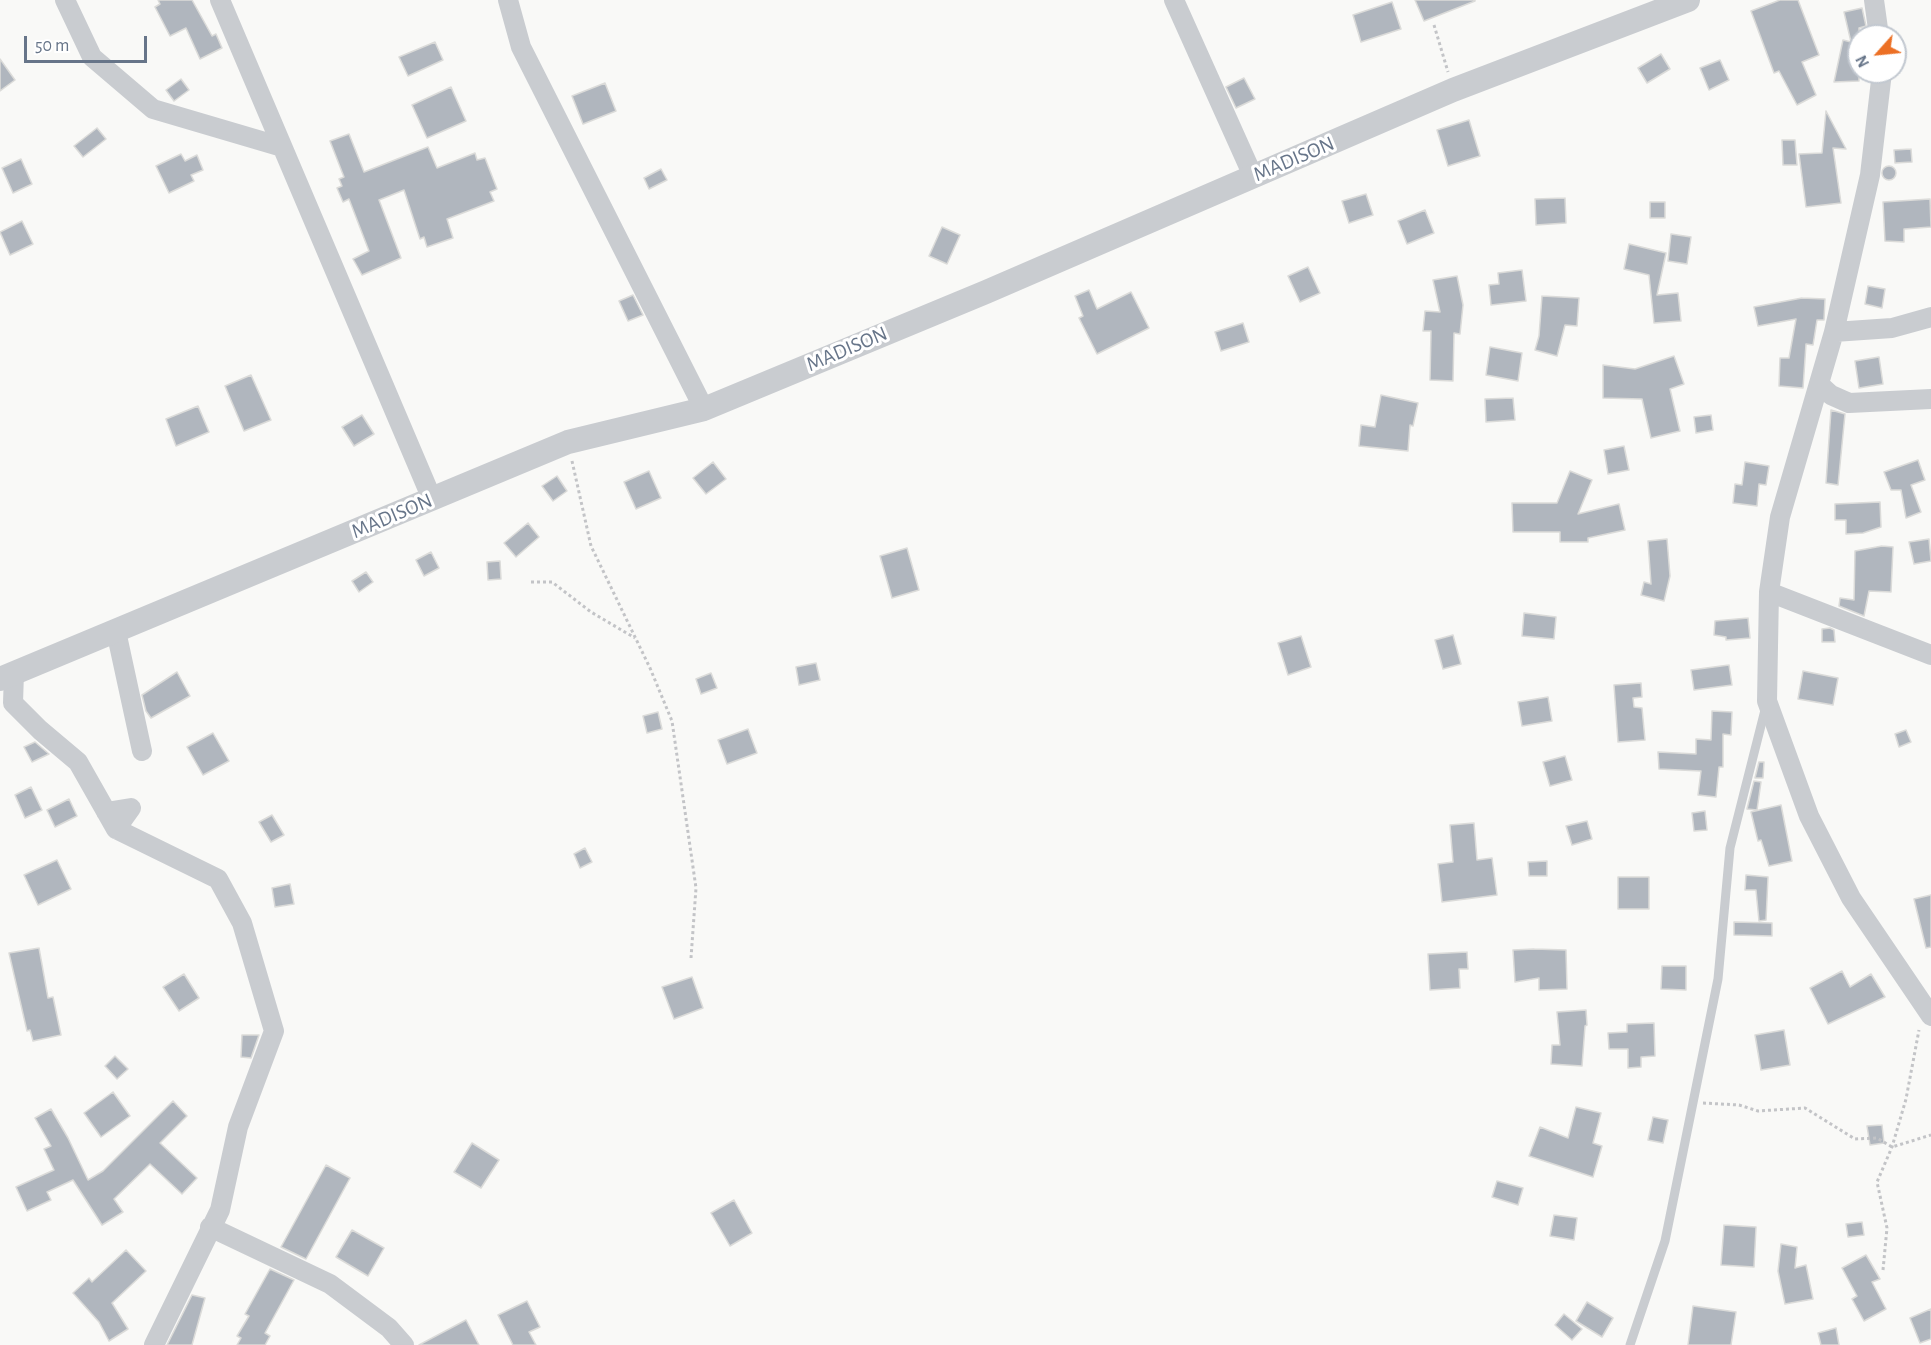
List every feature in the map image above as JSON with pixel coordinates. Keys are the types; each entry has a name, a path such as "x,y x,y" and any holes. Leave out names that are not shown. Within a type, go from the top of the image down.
{"street":[{"path":"65,0 92,57 153,109 282,147"},
{"path":"220,0 432,499"},
{"path":"508,0 521,47 704,409"},
{"path":"1174,0 1253,176"},
{"name":"MADISON","path":"7,676 568,442 704,409 986,292 1453,90 1688,0"},
{"path":"1874,0 1877,24"},
{"path":"1881,84 1870,175 1834,332 1780,517 1769,592 1767,701 1809,816 1851,898 1927,1010"},
{"path":"1834,332 1892,328 1931,317"},
{"path":"1819,384 1831,395 1849,403 1931,399"},
{"path":"1769,592 1931,656"},
{"path":"116,631 142,751"},
{"path":"7,676 13,703 40,730 78,762 116,829 218,879 242,923 274,1030 238,1127 220,1210 154,1345"},
{"path":"210,1227 330,1284 389,1328 404,1345"}],"lane":[{"path":"1630,1345 1665,1241 1718,980 1730,848 1767,701"}],"path":[{"path":"1434,25 1453,90"},
{"path":"568,442 591,546 672,721 696,888 691,958"},
{"path":"531,582 552,582 591,612 636,639"},
{"path":"1883,1270 1887,1228 1877,1182 1892,1147 1906,1099 1927,1010"},
{"path":"1693,1103 1739,1105 1758,1112 1805,1108 1855,1139 1877,1138 1892,1147 1931,1135"}],"building":[{"path":"158,0 192,0 212,36 216,34 222,48 200,59 186,28 170,36 155,7 160,4"},
{"path":"1415,0 1475,0 1475,1 1424,21"},
{"path":"1780,0 1798,0 1819,55 1802,62 1816,95 1797,105 1779,71 1774,73 1751,11"},
{"path":"1392,2 1401,29 1361,42 1353,15"},
{"path":"1862,8 1866,24 1847,25 1844,12"},
{"path":"1843,40 1847,41 1847,81 1834,82"},
{"path":"435,42 443,60 408,76 399,57"},
{"path":"1661,54 1670,69 1647,83 1638,68"},
{"path":"0,59 15,80 0,91"},
{"path":"1720,60 1729,80 1709,90 1700,68"},
{"path":"1244,78 1255,99 1236,108 1226,87"},
{"path":"181,79 189,90 174,101 166,90"},
{"path":"605,83 616,111 583,124 572,96"},
{"path":"451,87 466,121 427,138 412,105"},
{"path":"1826,111 1846,149 1833,148 1841,203 1806,207 1799,154 1822,153"},
{"path":"1469,120 1480,156 1448,166 1437,130"},
{"path":"97,128 106,139 83,157 74,146"},
{"path":"349,134 364,172 428,147 437,168 475,153 477,160 485,158 497,189 490,192 494,201 447,219 453,238 427,247 424,237 420,239 404,190 379,200 401,258 362,275 353,259 369,251 349,199 343,202 337,188 342,186 339,179 344,177 330,141"},
{"path":"1782,140 1795,140 1797,165 1783,165"},
{"path":"1911,149 1912,162 1895,163 1894,150"},
{"path":"181,154 185,161 197,155 203,170 191,175 194,181 169,193 156,166"},
{"path":"21,159 32,184 13,193 2,168"},
{"path":"1886,166 1892,166 1896,173 1892,180 1886,180 1882,176 1882,170"},
{"path":"661,169 667,180 649,189 644,178"},
{"path":"1366,194 1373,215 1349,223 1342,201"},
{"path":"1565,198 1566,223 1536,225 1535,199"},
{"path":"1930,199 1931,227 1904,229 1904,242 1885,241 1883,202"},
{"path":"1650,202 1665,202 1665,218 1650,218"},
{"path":"1425,210 1434,233 1407,244 1398,221"},
{"path":"22,221 33,244 10,255 0,232"},
{"path":"942,227 960,235 947,264 929,256"},
{"path":"1671,234 1691,237 1687,264 1668,261"},
{"path":"1629,244 1666,253 1657,295 1678,293 1681,321 1654,323 1649,275 1624,269"},
{"path":"1308,267 1320,293 1300,302 1288,276"},
{"path":"1522,270 1526,301 1491,305 1489,285 1499,284 1498,273"},
{"path":"1457,276 1463,305 1460,334 1454,333 1453,381 1430,380 1431,331 1423,331 1425,311 1440,312 1433,280"},
{"path":"1868,286 1885,289 1882,308 1865,304"},
{"path":"1089,290 1097,309 1131,292 1149,328 1097,354 1079,318 1083,316 1075,296"},
{"path":"633,295 643,315 628,321 619,301"},
{"path":"1542,296 1579,298 1577,326 1565,325 1557,356 1535,350 1539,336"},
{"path":"1802,298 1825,299 1824,320 1817,320 1813,345 1806,344 1803,388 1779,386 1780,358 1789,358 1796,319 1758,326 1754,307"},
{"path":"1243,323 1249,342 1221,351 1215,332"},
{"path":"1490,347 1522,353 1518,381 1486,375"},
{"path":"1674,356 1684,384 1670,389 1680,431 1651,438 1642,399 1603,398 1603,365 1635,369"},
{"path":"1879,357 1883,384 1859,388 1855,361"},
{"path":"251,375 271,420 244,431 225,386"},
{"path":"1381,395 1418,403 1413,426 1410,425 1408,451 1359,446 1361,425 1375,427"},
{"path":"1513,398 1515,420 1486,422 1485,399"},
{"path":"198,406 209,432 176,446 166,419"},
{"path":"1831,410 1845,414 1838,485 1826,483"},
{"path":"362,415 374,434 354,446 342,427"},
{"path":"1711,415 1713,430 1696,433 1694,417"},
{"path":"1624,446 1629,470 1608,474 1604,450"},
{"path":"1918,460 1925,480 1911,485 1921,512 1906,518 1901,490 1891,490 1884,472"},
{"path":"713,462 726,479 706,494 693,478"},
{"path":"1745,462 1769,466 1766,485 1759,484 1757,506 1733,503 1735,484 1742,485"},
{"path":"649,471 661,498 636,509 624,482"},
{"path":"1570,471 1592,480 1578,514 1619,504 1625,530 1588,538 1588,542 1560,542 1560,532 1513,532 1512,503 1557,503"},
{"path":"557,476 567,491 553,501 542,486"},
{"path":"1880,502 1881,527 1863,533 1846,534 1846,520 1835,520 1835,504"},
{"path":"528,523 539,537 516,557 504,543"},
{"path":"1667,539 1670,576 1664,601 1641,595 1644,582 1651,584 1648,541"},
{"path":"1929,539 1931,561 1914,564 1909,542"},
{"path":"1882,546 1893,547 1891,592 1869,591 1864,616 1839,606 1840,598 1854,600 1855,551"},
{"path":"907,548 919,590 892,598 880,556"},
{"path":"431,552 439,568 424,576 416,560"},
{"path":"500,561 501,579 488,580 487,562"},
{"path":"366,572 373,582 359,592 352,581"},
{"path":"1524,613 1556,617 1554,639 1522,636"},
{"path":"1748,618 1750,638 1726,640 1726,637 1714,635 1715,621"},
{"path":"1822,629 1834,630 1835,642 1822,642"},
{"path":"1453,635 1461,664 1443,669 1435,640"},
{"path":"1301,636 1311,667 1288,675 1278,643"},
{"path":"816,663 820,680 799,685 796,667"},
{"path":"1729,665 1732,685 1694,690 1691,670"},
{"path":"1803,671 1838,678 1833,705 1798,699"},
{"path":"177,672 190,696 151,718 146,711 142,695"},
{"path":"711,673 717,688 701,694 696,679"},
{"path":"1641,683 1642,697 1633,698 1634,707 1642,708 1645,740 1618,742 1614,685"},
{"path":"1548,697 1552,721 1522,726 1518,702"},
{"path":"1712,711 1732,712 1731,735 1723,734 1723,767 1719,767 1716,797 1698,795 1701,771 1659,769 1658,752 1696,754 1696,739 1711,740"},
{"path":"658,712 662,729 647,733 643,716"},
{"path":"748,729 757,753 727,764 718,740"},
{"path":"1906,730 1911,742 1899,747 1895,734"},
{"path":"213,733 229,761 203,775 187,747"},
{"path":"35,742 49,754 32,762 24,747"},
{"path":"1565,756 1572,780 1550,786 1543,762"},
{"path":"1759,762 1764,762 1763,778 1755,778"},
{"path":"1754,781 1761,782 1757,810 1747,809"},
{"path":"31,787 42,810 25,818 15,795"},
{"path":"69,799 77,816 55,827 47,810"},
{"path":"1781,805 1792,861 1769,866 1761,840 1758,841 1751,812"},
{"path":"1705,811 1707,830 1694,831 1692,813"},
{"path":"272,815 284,835 271,842 259,822"},
{"path":"1587,821 1592,839 1572,845 1566,826"},
{"path":"1474,823 1477,860 1492,858 1497,895 1442,902 1438,864 1453,862 1450,825"},
{"path":"585,848 592,862 580,868 574,854"},
{"path":"57,860 71,889 38,905 24,875"},
{"path":"1547,861 1547,876 1529,876 1528,862"},
{"path":"1746,875 1768,877 1766,920 1759,921 1756,890 1745,890"},
{"path":"1618,877 1649,877 1649,909 1618,909"},
{"path":"290,884 294,904 275,907 272,888"},
{"path":"1931,895 1931,947 1926,948 1914,899"},
{"path":"1734,922 1772,923 1772,936 1734,935"},
{"path":"39,948 48,998 53,997 61,1035 33,1041 30,1030 27,1031 9,953"},
{"path":"1513,950 1566,950 1567,989 1539,990 1539,978 1515,982"},
{"path":"1467,952 1468,969 1459,969 1460,988 1430,990 1428,954"},
{"path":"1662,966 1686,966 1686,990 1661,989"},
{"path":"1842,971 1850,987 1871,974 1885,997 1828,1024 1810,988"},
{"path":"184,974 199,998 179,1011 163,987"},
{"path":"692,977 703,1008 674,1019 662,987"},
{"path":"1586,1010 1587,1025 1585,1026 1582,1066 1551,1064 1552,1045 1560,1045 1557,1012"},
{"path":"1654,1023 1655,1056 1641,1057 1641,1067 1628,1068 1628,1049 1609,1049 1608,1033 1627,1032 1627,1024"},
{"path":"1784,1030 1790,1065 1761,1070 1755,1035"},
{"path":"242,1035 259,1035 251,1058 241,1057"},
{"path":"115,1056 128,1069 117,1079 105,1066"},
{"path":"113,1092 130,1116 101,1137 84,1113"},
{"path":"173,1101 187,1116 160,1143 197,1178 182,1194 150,1164 114,1199 123,1212 102,1225 73,1180 47,1192 51,1200 27,1211 16,1187 54,1170 44,1149 51,1146 35,1118 51,1109 88,1180 103,1171"},
{"path":"1576,1107 1601,1113 1593,1143 1602,1146 1593,1177 1529,1156 1540,1127 1568,1138"},
{"path":"1653,1117 1668,1120 1663,1143 1648,1140"},
{"path":"1882,1125 1884,1143 1870,1145 1867,1126"},
{"path":"472,1143 499,1160 481,1188 454,1172"},
{"path":"326,1165 350,1178 306,1259 281,1247"},
{"path":"1497,1181 1523,1188 1518,1205 1492,1197"},
{"path":"734,1200 752,1233 730,1246 711,1213"},
{"path":"1554,1215 1577,1218 1574,1240 1550,1236"},
{"path":"1862,1222 1864,1235 1848,1237 1846,1224"},
{"path":"1724,1225 1756,1227 1754,1267 1721,1265"},
{"path":"352,1230 384,1248 368,1276 336,1257"},
{"path":"1781,1244 1797,1247 1795,1268 1806,1265 1813,1299 1785,1304 1778,1271"},
{"path":"126,1250 146,1271 112,1303 128,1329 109,1341 99,1322 73,1293 89,1278 92,1282"},
{"path":"1866,1255 1880,1279 1872,1282 1886,1309 1864,1321 1852,1299 1857,1296 1842,1268"},
{"path":"270,1269 294,1280 265,1333 270,1336 265,1345 237,1345 241,1338 237,1336 249,1316 245,1314"},
{"path":"192,1295 205,1298 192,1345 167,1345"},
{"path":"527,1301 540,1327 529,1332 536,1345 513,1345 498,1315"},
{"path":"1587,1302 1613,1318 1602,1337 1576,1321"},
{"path":"1693,1306 1736,1312 1731,1345 1688,1345"},
{"path":"1931,1309 1931,1339 1920,1343 1910,1318"},
{"path":"1564,1314 1582,1329 1572,1340 1555,1325"},
{"path":"466,1320 479,1345 419,1345"},
{"path":"1836,1328 1839,1345 1821,1345 1818,1333"}]}
